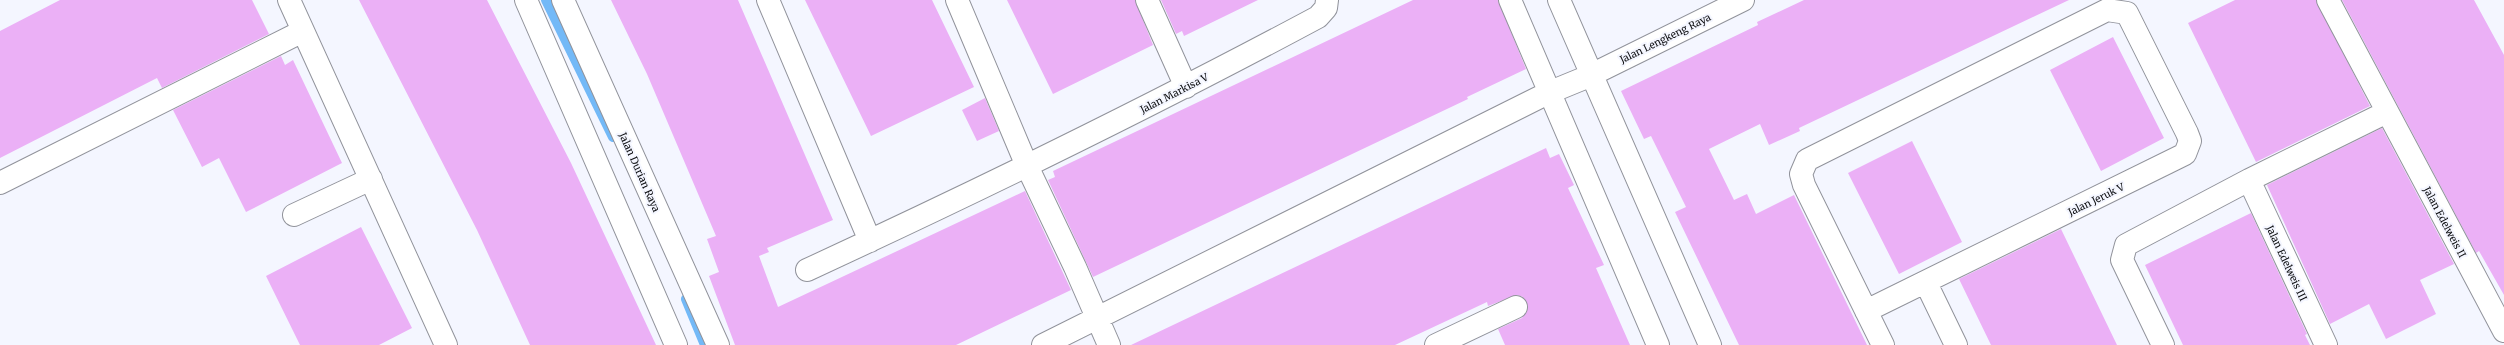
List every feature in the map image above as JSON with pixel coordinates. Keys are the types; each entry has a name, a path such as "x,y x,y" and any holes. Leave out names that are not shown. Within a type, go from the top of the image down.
{"street":[{"path":"289,0 446,345"},
{"path":"526,0 676,345"},
{"name":"Jalan Durian Raya","path":"563,0 718,345"},
{"path":"768,0 870,241"},
{"path":"957,0 1027,166 1109,345"},
{"path":"1147,0 1186,88"},
{"path":"1510,0 1558,89 1658,345"},
{"path":"1559,0 1589,76 1710,345"},
{"name":"Jalan Lengkeng Raya","path":"1043,345 1558,89 1589,76 1743,0"},
{"name":"Jalan Edelweis II","path":"2328,0 2504,332"},
{"name":"Jalan Markisa V","path":"807,270 1027,166 1186,88 1322,8"},
{"name":"Jalan Jeruk V","path":"2107,10 2127,13 2187,133 2190,141 2185,154 1926,283 1866,311 1804,186 1801,174 1807,160 2107,10"},
{"path":"0,183 303,31"},
{"path":"2163,345 2122,260 2122,252 2126,245 2249,180 2387,112"},
{"path":"294,215 370,179"},
{"name":"Jalan Edelweis III","path":"2249,180 2326,345"},
{"path":"1926,283 1956,345"},
{"path":"1436,345 1471,338 1516,307"},
{"path":"1866,311 1883,345"}],"building":[{"path":"60,0 252,0 269,34 162,88 157,78 0,158 0,31"},
{"path":"359,0 487,0 571,163 656,345 530,345 477,230"},
{"path":"611,0 738,0 833,220 767,248 769,252 759,256 778,307 1025,191 1071,290 956,345 735,345 709,276 719,272 707,239 716,236 647,74"},
{"path":"805,0 932,0 974,87 871,136"},
{"path":"1007,0 1135,0 1153,45 1053,94"},
{"path":"1161,0 1258,0 1184,36 1182,31 1176,34"},
{"path":"1413,0 1498,0 1526,69 1467,97 1468,99 1093,277 1048,180 1055,177 1053,171"},
{"path":"1804,0 2069,0 1799,128 1800,131 1769,145 1760,124 1709,149 1734,200 1747,194 1756,214 1794,195 1867,345 1739,345 1675,212 1686,207 1651,136 1644,139 1621,91 1758,25 1757,22"},
{"path":"2235,0 2316,0 2370,106 2256,162 2188,23"},
{"path":"2342,0 2474,0 2504,55 2504,295 2479,251 2476,253"},
{"path":"2113,37 2164,138 2101,171 2050,70"},
{"path":"281,56 285,65 293,60 342,163 246,212 219,158 202,167 173,110"},
{"path":"985,98 999,131 977,141 962,110"},
{"path":"2382,128 2454,264 2420,280 2436,314 2386,339 2369,304 2330,324 2267,185"},
{"path":"1912,141 1962,242 1899,274 1848,173"},
{"path":"1546,148 1550,158 1559,154 1574,185 1568,188 1604,265 1596,268 1630,345 1505,345 1498,329 1522,318 1528,308 1523,297 1517,295 1488,306 1487,302 1395,345 1131,345"},
{"path":"2251,213 2307,334 2305,335 2310,345 2183,345 2145,265"},
{"path":"361,227 412,328 379,345 300,345 266,276"},
{"path":"2061,229 2117,345 1991,345 1959,279"}],"waterway":[{"path":"546,0 613,137"},
{"path":"686,299 705,345"}]}
